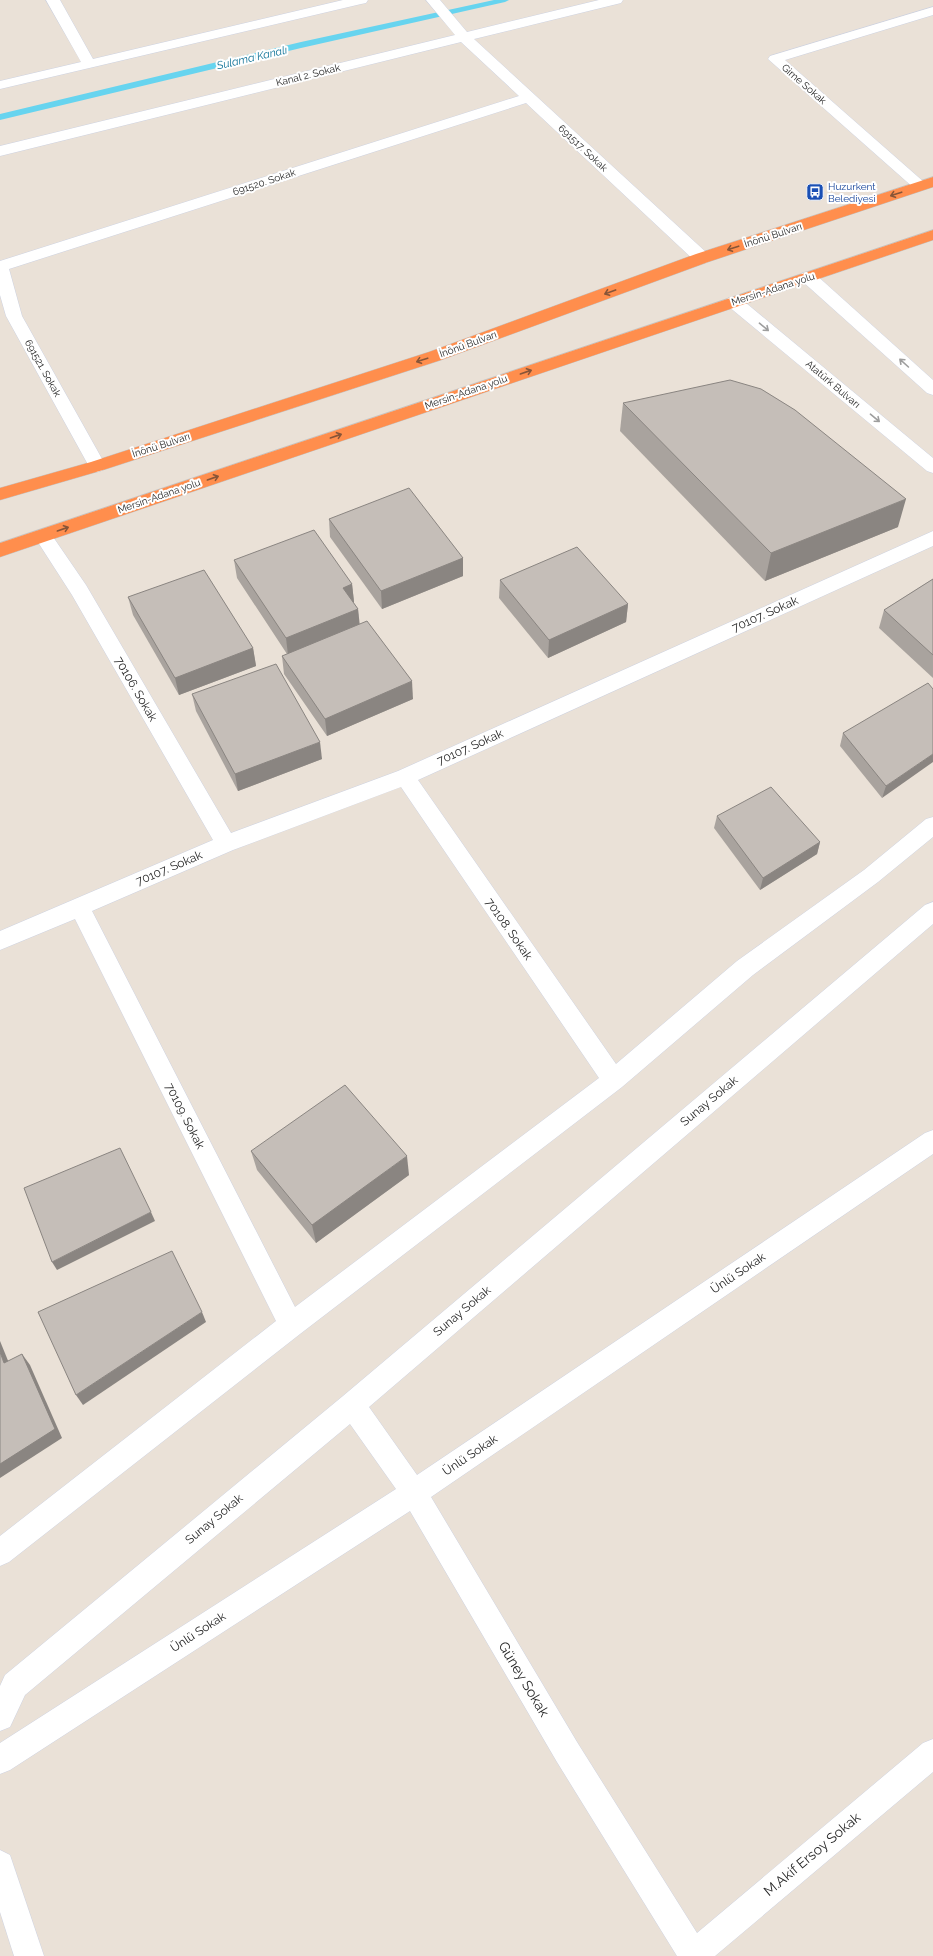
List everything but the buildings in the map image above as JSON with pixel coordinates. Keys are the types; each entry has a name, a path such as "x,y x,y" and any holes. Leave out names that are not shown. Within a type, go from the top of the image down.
{"highway":[{"name":"İnönü Bulvarı","path":"0,494 97,466 436,356 702,258 926,184"},
{"name":"Mersin-Adana yolu","path":"0,550 933,235"}],"street":[{"path":"53,0 89,64"},
{"path":"0,85 361,0"},
{"name":"691517. Sokak","path":"434,0 464,37 702,258"},
{"name":"Kanal 2. Sokak","path":"0,151 616,0"},
{"name":"Girne Sokak","path":"926,184 775,59 933,11"},
{"name":"691520. Sokak","path":"0,266 529,97"},
{"name":"691521. Sokak","path":"0,266 14,316 97,466"},
{"path":"808,277 933,389"},
{"name":"Atatürk Bulvarı","path":"734,302 933,467"},
{"name":"70106. Sokak","path":"43,536 79,590 226,844"},
{"name":"70107. Sokak","path":"0,941 226,844 405,777 933,538"},
{"name":"70108. Sokak","path":"405,777 614,1080"},
{"path":"0,1553 291,1325 614,1080 745,968 871,876 933,825"},
{"name":"70109. Sokak","path":"79,906 291,1325"},
{"name":"Sunay Sokak","path":"0,1717 15,1685 352,1405 933,910"},
{"name":"Ünlü Sokak","path":"0,1760 414,1493 933,1141"},
{"name":"Güney Sokak","path":"352,1405 414,1493 567,1752 693,1956"},
{"name":"M.Akif Ersoy Sokak","path":"693,1956 933,1753"},
{"path":"0,1866 29,1956"}],"waterway":[{"name":"Sulama Kanalı","path":"0,117 301,45 505,0"}],"place":[{"name":"Huzurkent Belediyesi","path":"815,192"}]}
